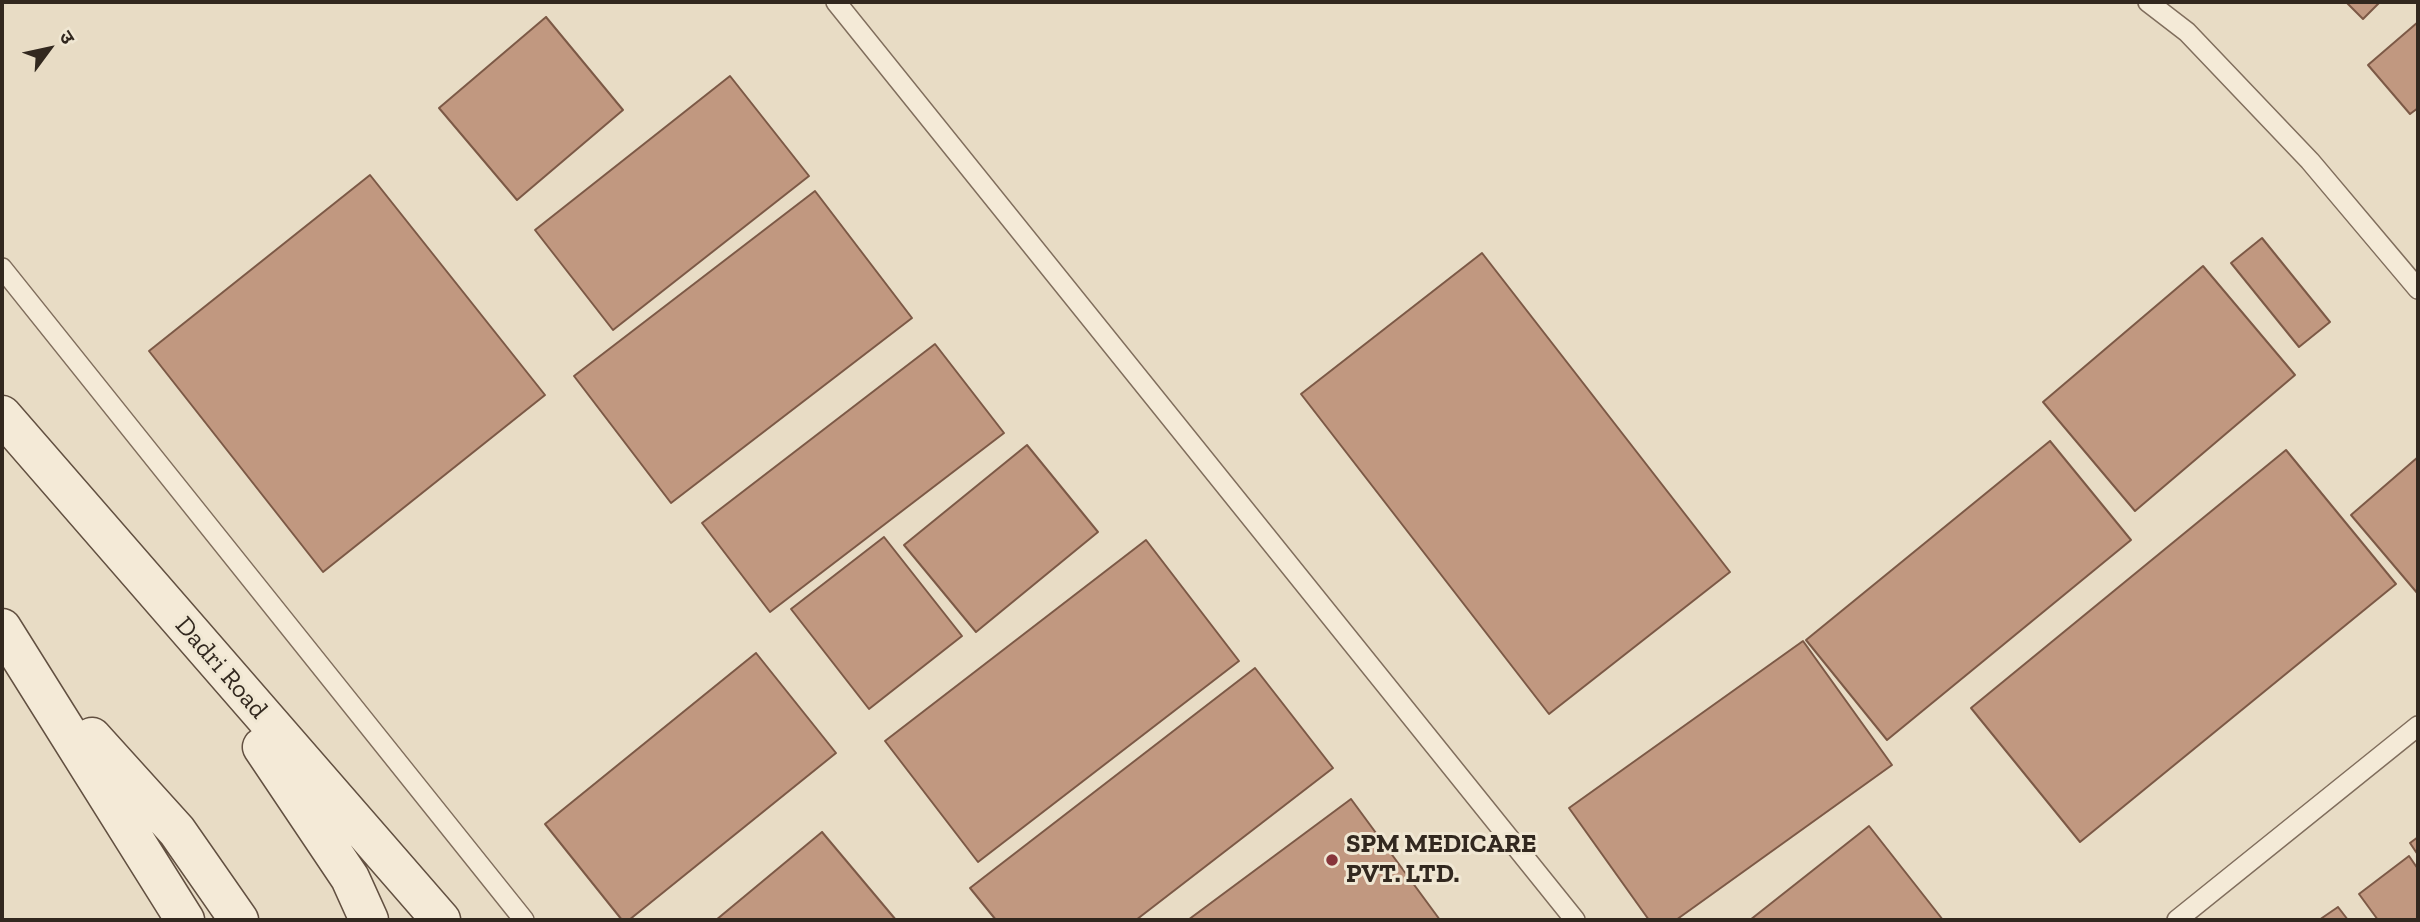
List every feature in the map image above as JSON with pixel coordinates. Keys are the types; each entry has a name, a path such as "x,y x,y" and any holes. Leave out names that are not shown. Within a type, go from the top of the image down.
{"main road":[{"name":"Dadri Road","path":"2,415 441,920"},
{"path":"166,606 350,878 369,920"},
{"path":"12,643 185,920"},
{"path":"12,643 177,831 239,920"}],"lane":[{"path":"836,2 1575,920"},
{"path":"2148,2 2187,32 2300,151 2418,289"},
{"path":"2,268 524,920"},
{"path":"2177,920 2418,726"}],"building":[{"path":"2346,2 2380,2 2363,19"},
{"path":"546,17 623,110 517,200 439,108"},
{"path":"2418,22 2418,108 2410,114 2368,65"},
{"path":"730,76 809,176 613,330 535,230"},
{"path":"370,175 545,395 323,572 149,351"},
{"path":"815,191 912,318 671,503 574,376"},
{"path":"2262,238 2330,322 2299,347 2231,263"},
{"path":"1482,253 1730,572 1549,714 1301,394"},
{"path":"2203,266 2295,375 2135,511 2043,402"},
{"path":"935,344 1004,433 770,612 702,523"},
{"path":"2050,441 2131,540 1887,740 1806,640"},
{"path":"1027,445 1098,532 976,632 904,545"},
{"path":"2286,450 2396,584 2080,842 1971,708"},
{"path":"2418,457 2418,594 2351,515"},
{"path":"884,537 962,636 869,709 791,609"},
{"path":"1146,540 1239,661 978,862 885,741"},
{"path":"1803,641 1892,765 1676,920 1649,920 1569,808"},
{"path":"756,653 836,753 629,920 622,920 545,824"},
{"path":"1255,668 1333,768 1136,920 996,920 970,888"},
{"name":"SPM MEDICARE PVT. LTD.","path":"1351,799 1440,920 1188,920"},
{"path":"1869,826 1943,920 1750,920"},
{"path":"822,832 896,920 716,920"},
{"path":"2418,837 2418,855 2410,843"},
{"path":"2409,856 2418,869 2418,920 2378,920 2359,894"},
{"path":"2338,907 2348,920 2319,920"}],"place":[{"name":"SPM MEDICARE PVT. LTD.","path":"1332,860"}]}
